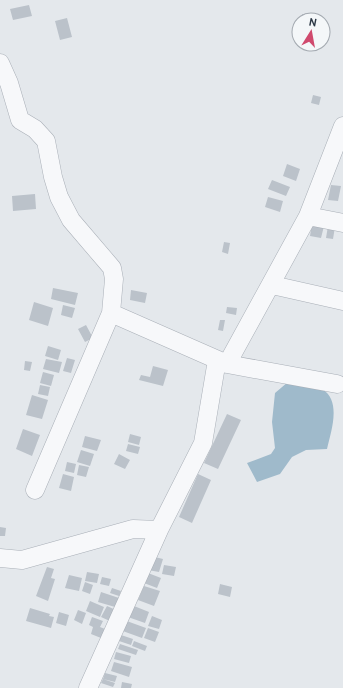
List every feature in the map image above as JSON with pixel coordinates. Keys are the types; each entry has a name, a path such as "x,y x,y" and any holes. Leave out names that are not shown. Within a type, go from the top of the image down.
{"street":[{"path":"0,64 9,83 20,120 35,129 46,141 53,177 59,197 71,220 112,268 114,280 111,313 35,490"},
{"path":"88,688 159,530 203,443 222,362 272,285 308,216 343,126"},
{"path":"308,216 343,223"},
{"path":"272,285 343,301"},
{"path":"111,313 222,362 337,384"},
{"path":"0,558 22,560 133,528 159,530"}],"water":[{"path":"288,382 319,388 328,394 332,401 334,417 327,449 306,450 292,457 280,474 257,482 247,463 271,454 275,448 272,422 275,393"}],"building":[{"path":"29,5 32,16 13,20 10,9"},
{"path":"67,18 72,37 60,40 55,21"},
{"path":"313,95 321,97 319,105 311,103"},
{"path":"287,164 300,169 296,181 283,176"},
{"path":"272,180 290,187 286,196 268,189"},
{"path":"331,185 341,186 338,201 328,200"},
{"path":"35,194 36,209 13,211 12,196"},
{"path":"268,197 283,201 280,212 265,207"},
{"path":"312,224 324,226 321,238 310,236"},
{"path":"328,226 335,227 333,239 326,238"},
{"path":"224,242 230,243 228,254 222,252"},
{"path":"53,288 78,293 75,305 51,299"},
{"path":"131,290 147,293 145,303 130,300"},
{"path":"34,302 53,308 48,326 29,320"},
{"path":"63,305 75,308 72,318 61,315"},
{"path":"227,307 237,308 236,315 226,313"},
{"path":"220,320 225,320 223,331 218,330"},
{"path":"86,325 93,338 85,342 78,329"},
{"path":"48,346 61,350 58,360 45,356"},
{"path":"67,358 75,360 71,373 63,371"},
{"path":"46,359 62,362 59,373 43,369"},
{"path":"25,361 32,362 30,371 24,370"},
{"path":"153,366 168,370 163,386 139,380 141,375 150,377"},
{"path":"43,372 54,375 51,386 40,383"},
{"path":"40,385 50,387 48,396 38,394"},
{"path":"32,395 48,400 42,419 26,415"},
{"path":"227,414 241,420 218,469 204,463"},
{"path":"23,429 40,435 32,456 16,449"},
{"path":"130,434 141,437 139,445 128,442"},
{"path":"85,436 101,440 97,451 82,447"},
{"path":"128,444 140,447 138,454 126,451"},
{"path":"81,450 94,454 90,466 77,462"},
{"path":"119,454 130,460 125,469 114,464"},
{"path":"67,462 76,464 74,473 65,471"},
{"path":"79,465 89,467 86,477 77,475"},
{"path":"63,474 74,477 71,491 59,488"},
{"path":"198,474 211,480 192,523 179,517"},
{"path":"0,527 6,528 5,536 0,536"},
{"path":"151,556 163,559 159,572 148,570"},
{"path":"164,565 176,567 174,576 162,574"},
{"path":"47,567 54,569 51,578 55,579 48,601 36,596"},
{"path":"87,572 99,574 97,583 85,581"},
{"path":"148,573 161,578 157,588 144,583"},
{"path":"69,575 82,578 79,591 65,588"},
{"path":"102,577 111,579 109,586 100,584"},
{"path":"85,582 93,585 90,594 82,591"},
{"path":"220,584 232,587 230,597 218,594"},
{"path":"144,586 160,591 154,606 138,600"},
{"path":"112,588 121,591 119,596 110,593"},
{"path":"101,592 119,598 115,607 98,602"},
{"path":"90,601 104,607 100,617 86,611"},
{"path":"129,604 149,612 145,623 125,616"},
{"path":"107,606 118,611 112,622 101,617"},
{"path":"30,608 50,614 49,616 54,617 51,628 26,621"},
{"path":"78,610 86,613 82,624 74,620"},
{"path":"59,612 69,615 66,626 56,623"},
{"path":"152,616 162,620 159,629 148,626"},
{"path":"92,617 103,621 100,627 105,629 101,638 91,634 93,627 89,625"},
{"path":"124,620 146,628 142,638 120,630"},
{"path":"148,628 159,632 155,642 144,638"},
{"path":"121,635 133,639 131,645 119,641"},
{"path":"134,641 147,646 145,651 132,646"},
{"path":"120,644 138,650 136,655 118,649"},
{"path":"116,652 131,656 129,663 114,659"},
{"path":"114,662 132,667 129,677 111,671"},
{"path":"105,673 117,676 115,682 103,679"},
{"path":"103,679 115,683 113,687 101,683"},
{"path":"122,682 132,684 131,688 121,688"}]}
